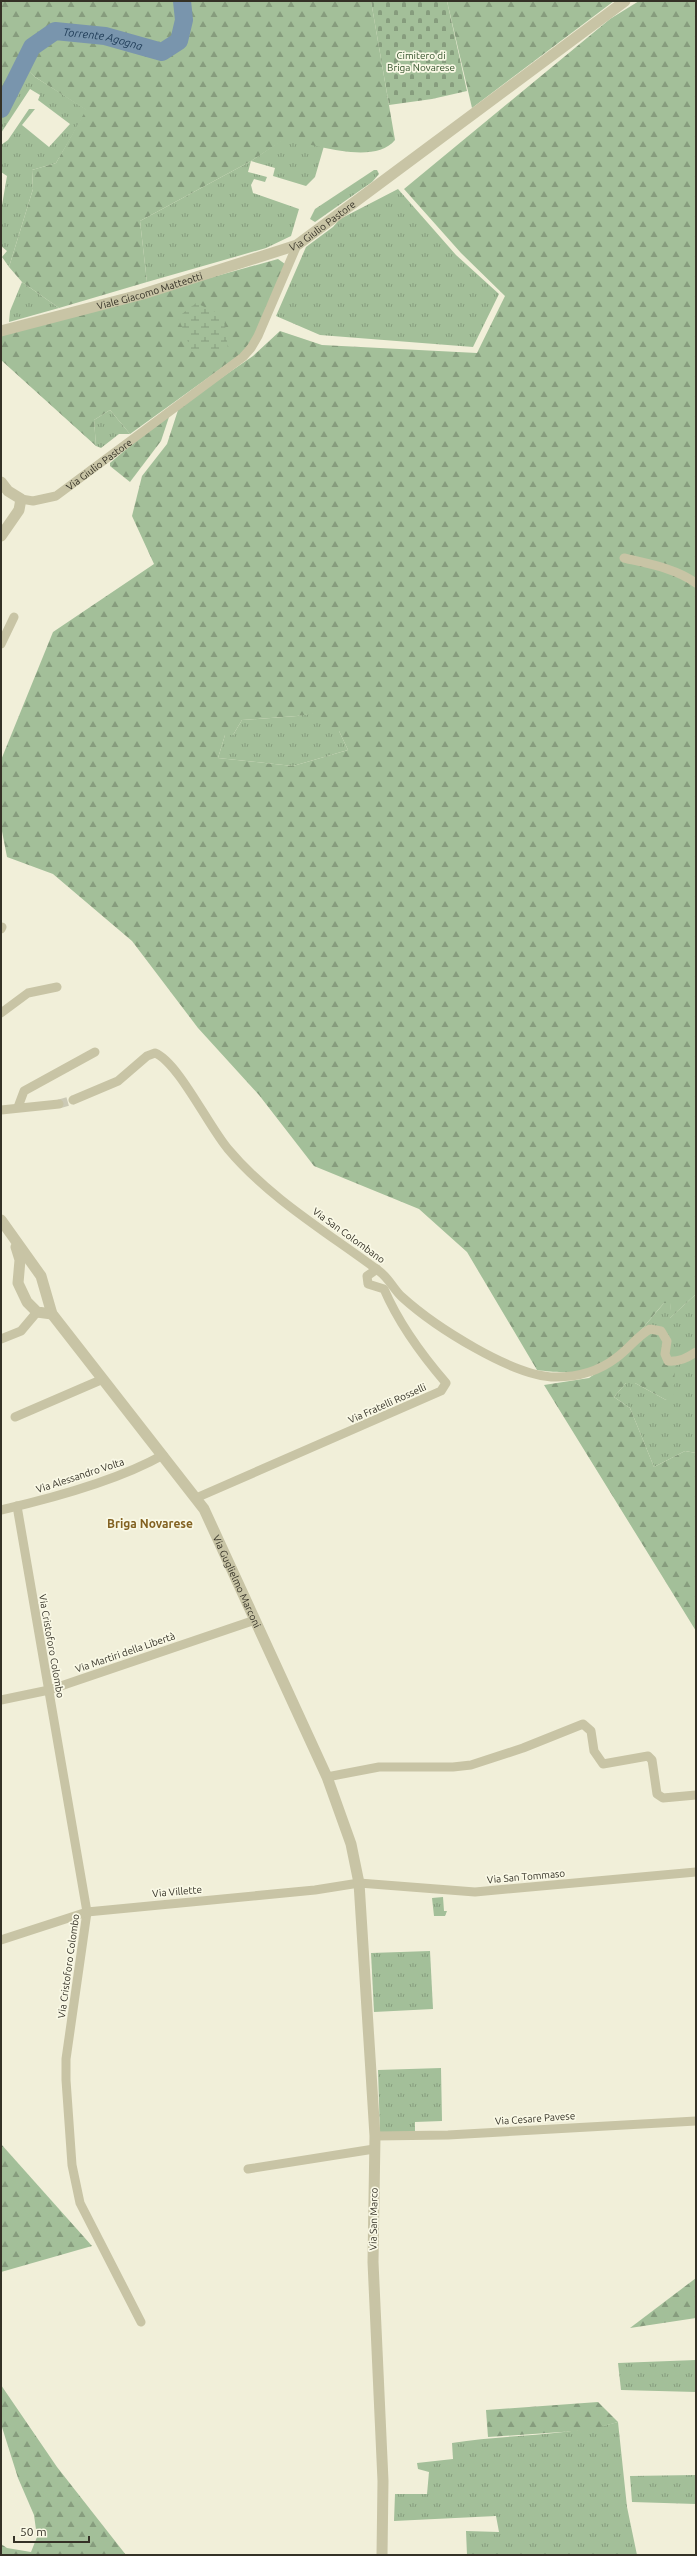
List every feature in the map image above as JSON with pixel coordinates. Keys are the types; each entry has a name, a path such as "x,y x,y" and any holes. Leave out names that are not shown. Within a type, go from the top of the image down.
{"street":[{"name":"Via Giulio Pastore","path":"21,499 33,502 56,496 250,350 298,245 625,1"},
{"name":"Viale Giacomo Matteotti","path":"1,331 143,294 298,245"},
{"path":"1,482 8,491 21,499 19,510 1,536"},
{"path":"624,558 659,566 685,576 696,583"},
{"path":"1,644 14,617"},
{"path":"1,1013 28,993 57,987"},
{"path":"18,1107 24,1091 95,1052"},
{"name":"Via San Colombano","path":"73,1100 118,1081 147,1056 156,1053 162,1056 176,1072 228,1150 269,1189 377,1269 401,1296 434,1322 519,1369 556,1377 589,1373 617,1358 638,1336 650,1329 660,1332 667,1341 665,1354 668,1361 675,1362 687,1358 696,1352"},
{"path":"1,1110 18,1107 59,1104"},
{"name":"Via Guglielmo Marconi","path":"1,1220 13,1239 41,1276 52,1314 164,1455 204,1509 327,1777 351,1844 359,1883"},
{"name":"Via Guglielmo Marconi","path":"13,1239 20,1260 18,1283 27,1302 37,1312"},
{"name":"Via Fratelli Rosselli","path":"196,1498 441,1391 446,1383 408,1335 394,1313 384,1289 368,1284 367,1276 377,1269"},
{"path":"1,1339 21,1331 37,1312 52,1314"},
{"path":"15,1417 103,1379"},
{"name":"Via Alessandro Volta","path":"1,1510 143,1467 164,1455"},
{"name":"Via Cristoforo Colombo","path":"18,1506 87,1912 66,2059 72,2165 80,2203 141,2322"},
{"name":"Via Martiri della Libertà","path":"1,1700 49,1690 255,1620"},
{"path":"327,1777 379,1767 453,1767 471,1765 523,1748 583,1724 591,1731 594,1751 603,1764 648,1756 652,1760 657,1794 663,1798 696,1795"},
{"name":"Via San Tommaso","path":"359,1883 475,1892 696,1872"},
{"name":"Via Villette","path":"1,1940 87,1912 145,1905 315,1890 359,1883"},
{"name":"Via San Marco","path":"359,1883 375,2136 372,2262 383,2481 382,2555"},
{"name":"Via Cesare Pavese","path":"375,2136 448,2135 696,2121"},
{"path":"248,2169 374,2149"}],"green space":[{"path":"1,1 371,1 395,140 385,148 373,152 359,152 343,151 285,139 251,161 140,221 147,282 59,308 22,282 9,267 33,189 32,170 56,163 86,110 35,77 21,64 1,102"},
{"name":"Cimitero di Briga Novarese","path":"371,1 447,1 467,91 432,99 389,105"},
{"path":"447,1 614,1 472,108"},
{"path":"639,1 696,1 696,1294 669,1319 671,1303 664,1303 631,1341 601,1365 584,1371 563,1372 537,1370 467,1252 419,1209 314,1166 259,1095 198,1028 132,941 53,874 7,857 1,826 1,760 53,632 154,564 132,516 142,476 167,444 179,407 253,356 280,331 322,345 477,353 505,296 461,253 404,189 610,19","holes":["319,713 325,731 339,731 348,750 293,766 218,758 225,735 233,735 242,720"]},
{"path":"25,67 35,77 87,110 56,163 32,170 33,189 9,267 2,257 7,251 1,246 1,211 7,176 1,172 1,145 8,140 29,109 35,109 22,125 49,147 70,124 38,100 40,95 30,89 1,133 1,114"},
{"path":"285,138 324,146 315,177 306,186 273,176 275,168 251,161"},
{"path":"251,161 248,172 267,177 265,182 254,179 251,185 253,193 299,209 291,236 266,248 147,282 140,221"},
{"path":"374,170 377,170 379,174 372,182 315,222 310,219 315,209"},
{"path":"398,189 456,255 499,294 473,347 320,335 276,316 306,247 333,227 340,219"},
{"path":"278,259 285,264 256,335 241,354 130,434 110,410 94,420 96,446 1,360 1,336"},
{"path":"22,282 59,308 9,322 10,311"},
{"path":"196,303 224,316 228,349 192,352 178,317"},
{"path":"110,410 130,434 119,434 101,448 96,446 94,420"},
{"path":"171,411 161,441 130,482 110,466 110,463"},
{"path":"319,712 339,731 348,750 293,766 218,758 225,735 233,735 242,720 297,716"},
{"path":"696,1294 696,1350 675,1360 637,1335 664,1303 671,1303 670,1318"},
{"path":"650,1331 659,1333 665,1342 664,1353 675,1363 674,1394 666,1400 635,1383 626,1383 614,1397 630,1408 654,1467 685,1451 696,1453 696,1631 544,1385 589,1378 617,1359"},
{"path":"696,1357 696,1453 685,1451 654,1467 630,1408 614,1397 626,1383 635,1383 666,1400 675,1363"},
{"path":"443,1897 444,1911 447,1911 445,1916 434,1916 432,1898"},
{"path":"430,1951 433,2009 374,2012 371,1953"},
{"path":"441,2068 442,2121 415,2122 415,2133 380,2134 378,2070"},
{"path":"1,2144 92,2246 1,2272"},
{"path":"696,2278 696,2318 630,2328"},
{"path":"696,2360 696,2392 621,2390 618,2363"},
{"path":"1,2385 57,2467 126,2555 1,2555 1,2544 7,2548 31,2552 37,2537 34,2515 18,2478 1,2424"},
{"path":"598,2402 618,2422 590,2430 488,2437 486,2410"},
{"path":"618,2422 627,2507 637,2555 467,2555 466,2531 499,2532 496,2516 394,2521 395,2494 427,2494 429,2472 418,2469 417,2463 453,2459 452,2443 556,2433 598,2427"},
{"path":"696,2475 696,2504 632,2502 630,2476"}],"waterway":[{"name":"Torrente Agogna","path":"1,109 32,47 55,31 105,36 162,52 179,41 184,20 182,1"}],"tunnel":[{"path":"59,1104 73,1100"}],"district":[{"name":"Briga Novarese","path":"150,1524"}]}
